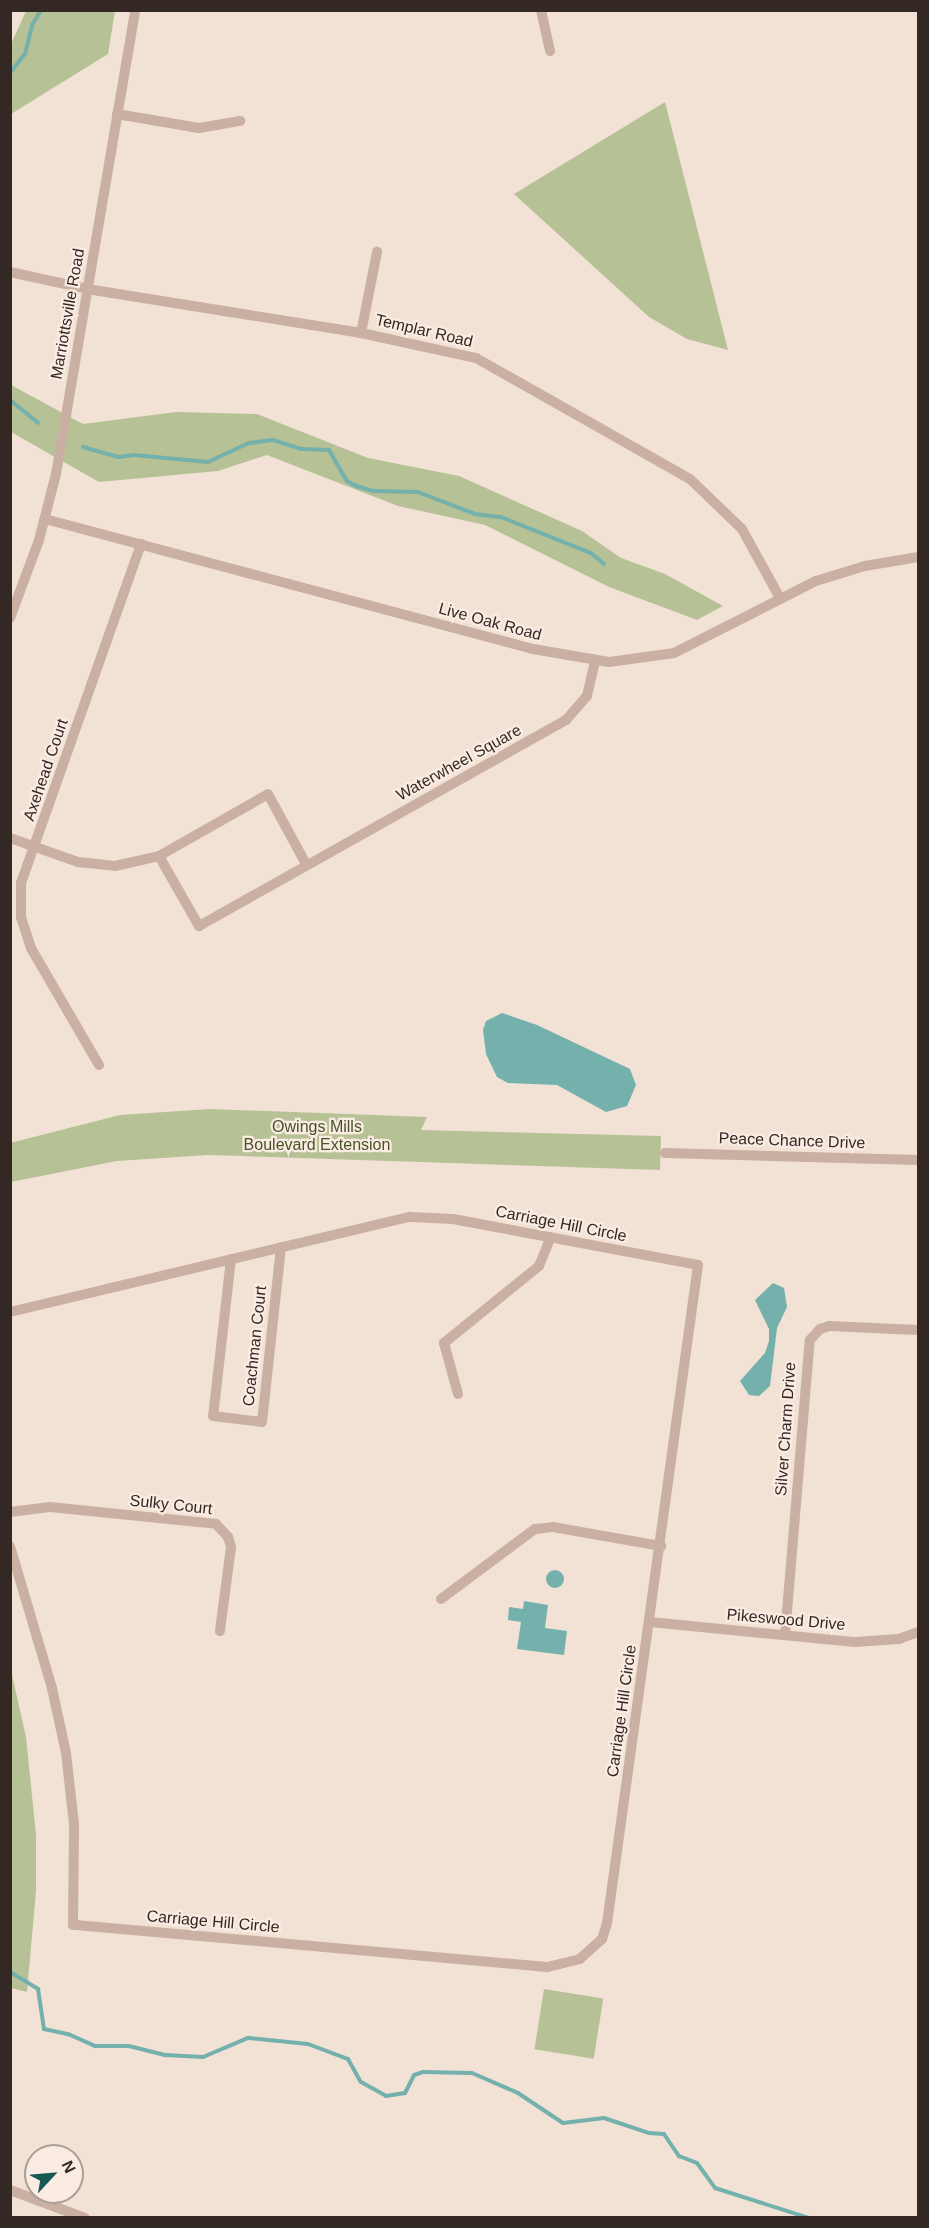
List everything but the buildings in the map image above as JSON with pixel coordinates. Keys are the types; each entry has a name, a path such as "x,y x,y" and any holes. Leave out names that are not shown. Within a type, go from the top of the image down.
{"street":[{"name":"Marriottsville Road","path":"11,614 45,519 135,10"},
{"path":"541,10 550,51"},
{"path":"117,114 199,128 240,121"},
{"path":"361,333 377,252"},
{"name":"Templar Road","path":"10,272 87,289 361,333 476,358 690,479 742,529 780,598"},
{"name":"Live Oak Road","path":"45,519 533,649 595,661 640,660 674,653 780,598 838,573 918,557"},
{"name":"Axehead Court","path":"99,1065 31,948 21,918 21,883 141,544"},
{"name":"Waterwheel Square","path":"159,856 199,926 566,720 587,696 595,661"},
{"path":"10,838 78,861 115,866 159,856 268,794 306,864"},
{"name":"Peace Chance Drive","path":"665,1153 918,1160"},
{"name":"Carriage Hill Circle","path":"10,1312 410,1217 453,1220 698,1265 661,1546 607,1923 602,1939 580,1959 547,1967 73,1925 74,1824 66,1753 52,1688 10,1546"},
{"path":"458,1394 444,1342 539,1266 552,1237"},
{"name":"Coachman Court","path":"231,1259 213,1416 262,1422 281,1246"},
{"name":"Silver Charm Drive","path":"785,1635 810,1340 820,1329 829,1326 918,1330"},
{"name":"Sulky Court","path":"10,1512 50,1508 216,1524 228,1537 231,1547 220,1631"},
{"path":"441,1599 535,1530 553,1527 661,1546"},
{"name":"Pikeswood Drive","path":"650,1622 876,1642 918,1632"},
{"path":"10,2190 86,2217"}],"green space":[{"path":"26,11 115,11 108,54 11,114 11,44"},
{"path":"665,102 728,350 687,339 649,317 514,194"},
{"path":"11,385 83,424 176,412 257,414 368,458 459,476 582,531 621,558 665,574 723,606 697,620 609,587 485,525 398,506 267,455 218,471 99,482 11,432"},
{"name":"Owings Mills Boulevard Extension","path":"210,1109 427,1117 421,1130 661,1136 660,1170 209,1155 117,1161 11,1182 10,1143 120,1115"},
{"path":"10,1666 26,1737 36,1835 36,1891 27,1992 11,1988"},
{"path":"544,1989 603,1998 594,2059 534,2049"}],"water":[{"path":"502,1013 537,1025 630,1069 636,1085 627,1106 606,1112 557,1085 508,1083 497,1077 486,1054 483,1030 486,1021"},
{"path":"773,1283 784,1288 787,1307 777,1328 770,1386 759,1396 749,1395 740,1381 765,1353 769,1341 769,1329 755,1300"},
{"path":"555,1570 561,1573 564,1579 561,1585 555,1588 549,1585 546,1579 549,1573"},
{"path":"524,1601 548,1605 545,1628 567,1631 564,1655 517,1649 521,1622 508,1620 509,1607 523,1609"}],"waterway":[{"path":"10,73 25,54 32,25 41,10"},
{"path":"10,400 38,423"},
{"path":"83,447 119,457 134,455 208,462 249,443 273,440 301,449 329,450 347,481 356,486 374,491 418,492 475,514 501,517 591,553 604,564"},
{"path":"10,1972 38,1989 44,2029 68,2034 95,2046 129,2046 166,2055 203,2057 248,2038 308,2044 348,2059 361,2082 386,2096 405,2093 414,2075 423,2072 472,2073 518,2093 563,2123 604,2118 649,2133 664,2134 679,2156 697,2163 715,2188 809,2218"}]}
